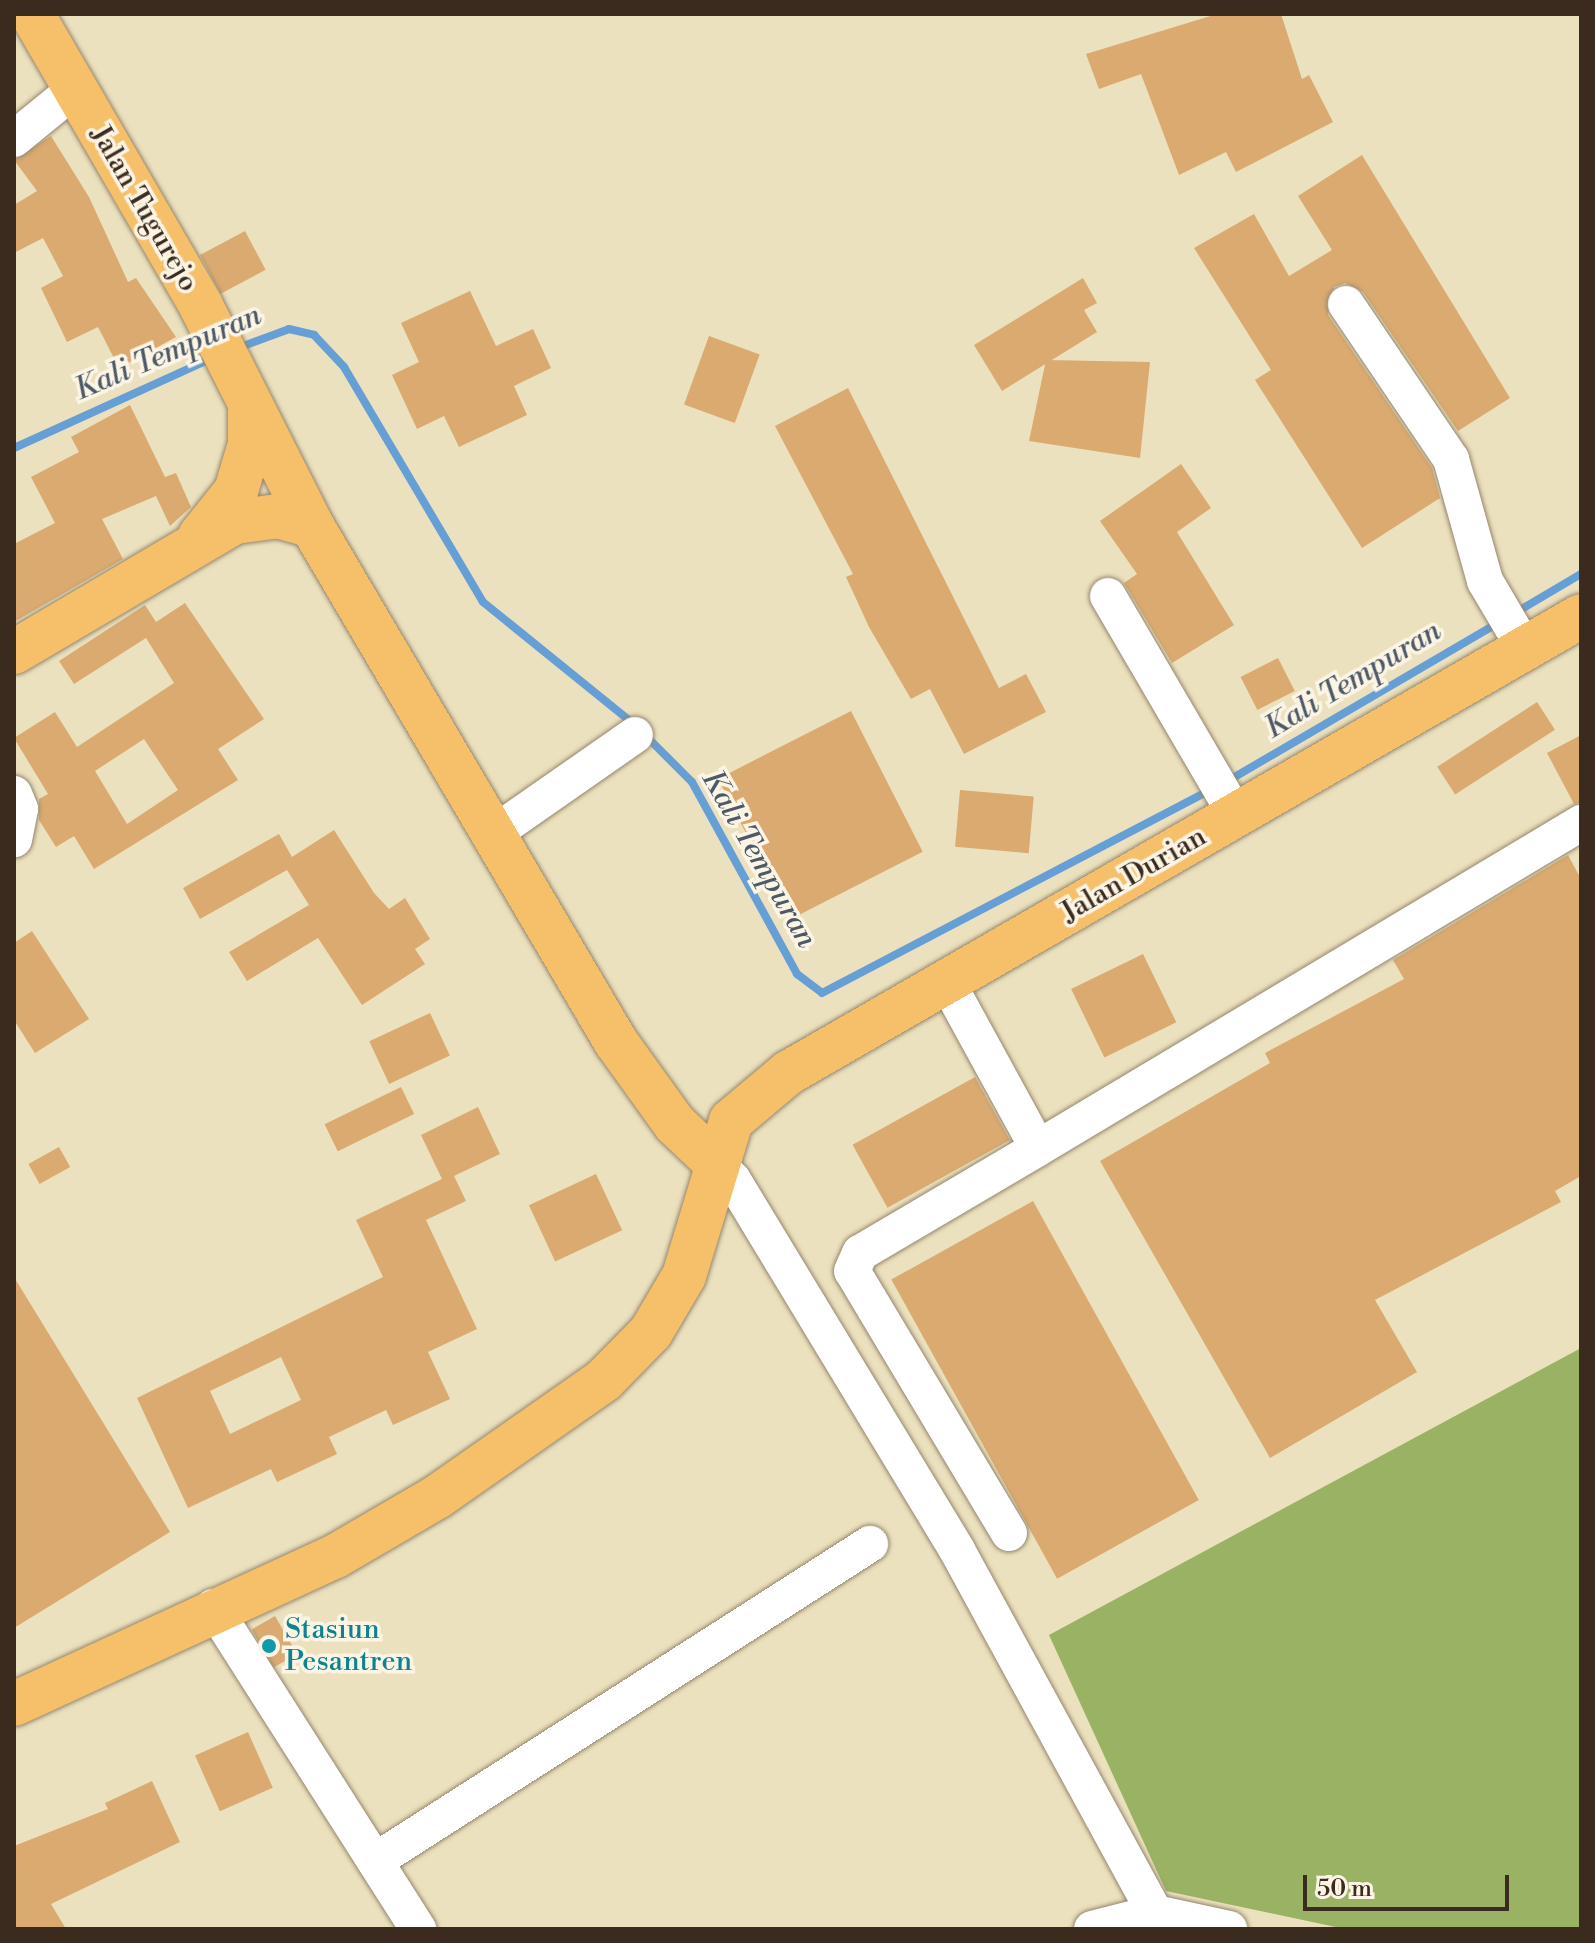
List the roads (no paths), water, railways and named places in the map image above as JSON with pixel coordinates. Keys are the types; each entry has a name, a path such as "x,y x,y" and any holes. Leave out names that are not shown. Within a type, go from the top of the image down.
{"main road":[{"name":"Jalan Tugurejo","path":"32,14 201,306 312,526 616,1042 675,1124 713,1160"},
{"path":"193,543 236,491 250,444 243,391"},
{"path":"14,652 193,543 256,515 312,526"},
{"name":"Jalan Durian","path":"14,1704 213,1607 390,1526 545,1425 631,1357 684,1276 713,1160 731,1121 751,1099 947,982 1237,817 1517,636 1581,616"}],"street":[{"path":"14,139 75,89"},
{"path":"1346,304 1451,459 1485,581 1517,636"},
{"path":"1108,596 1237,817"},
{"path":"493,834 635,735"},
{"path":"14,794 20,809 14,839"},
{"path":"1009,1533 852,1271 860,1253 1581,823"},
{"path":"947,982 1038,1148"},
{"path":"713,1160 733,1180 957,1550 1155,1913"},
{"path":"375,1861 870,1544"},
{"path":"213,1607 418,1929"},
{"path":"1092,1929 1155,1913 1229,1929"}],"waterway":[{"name":"Kali Tempuran","path":"238,348 289,329 314,335 344,367 483,602 636,726"},
{"name":"Kali Tempuran","path":"14,448 215,357"},
{"name":"Kali Tempuran","path":"1513,614 1581,574"},
{"name":"Kali Tempuran","path":"1226,782 1498,623"},
{"name":"Kali Tempuran","path":"646,736 692,782 797,974 822,993 1211,790"}],"place":[{"name":"Stasiun Pesantren","path":"269,1646"}]}
